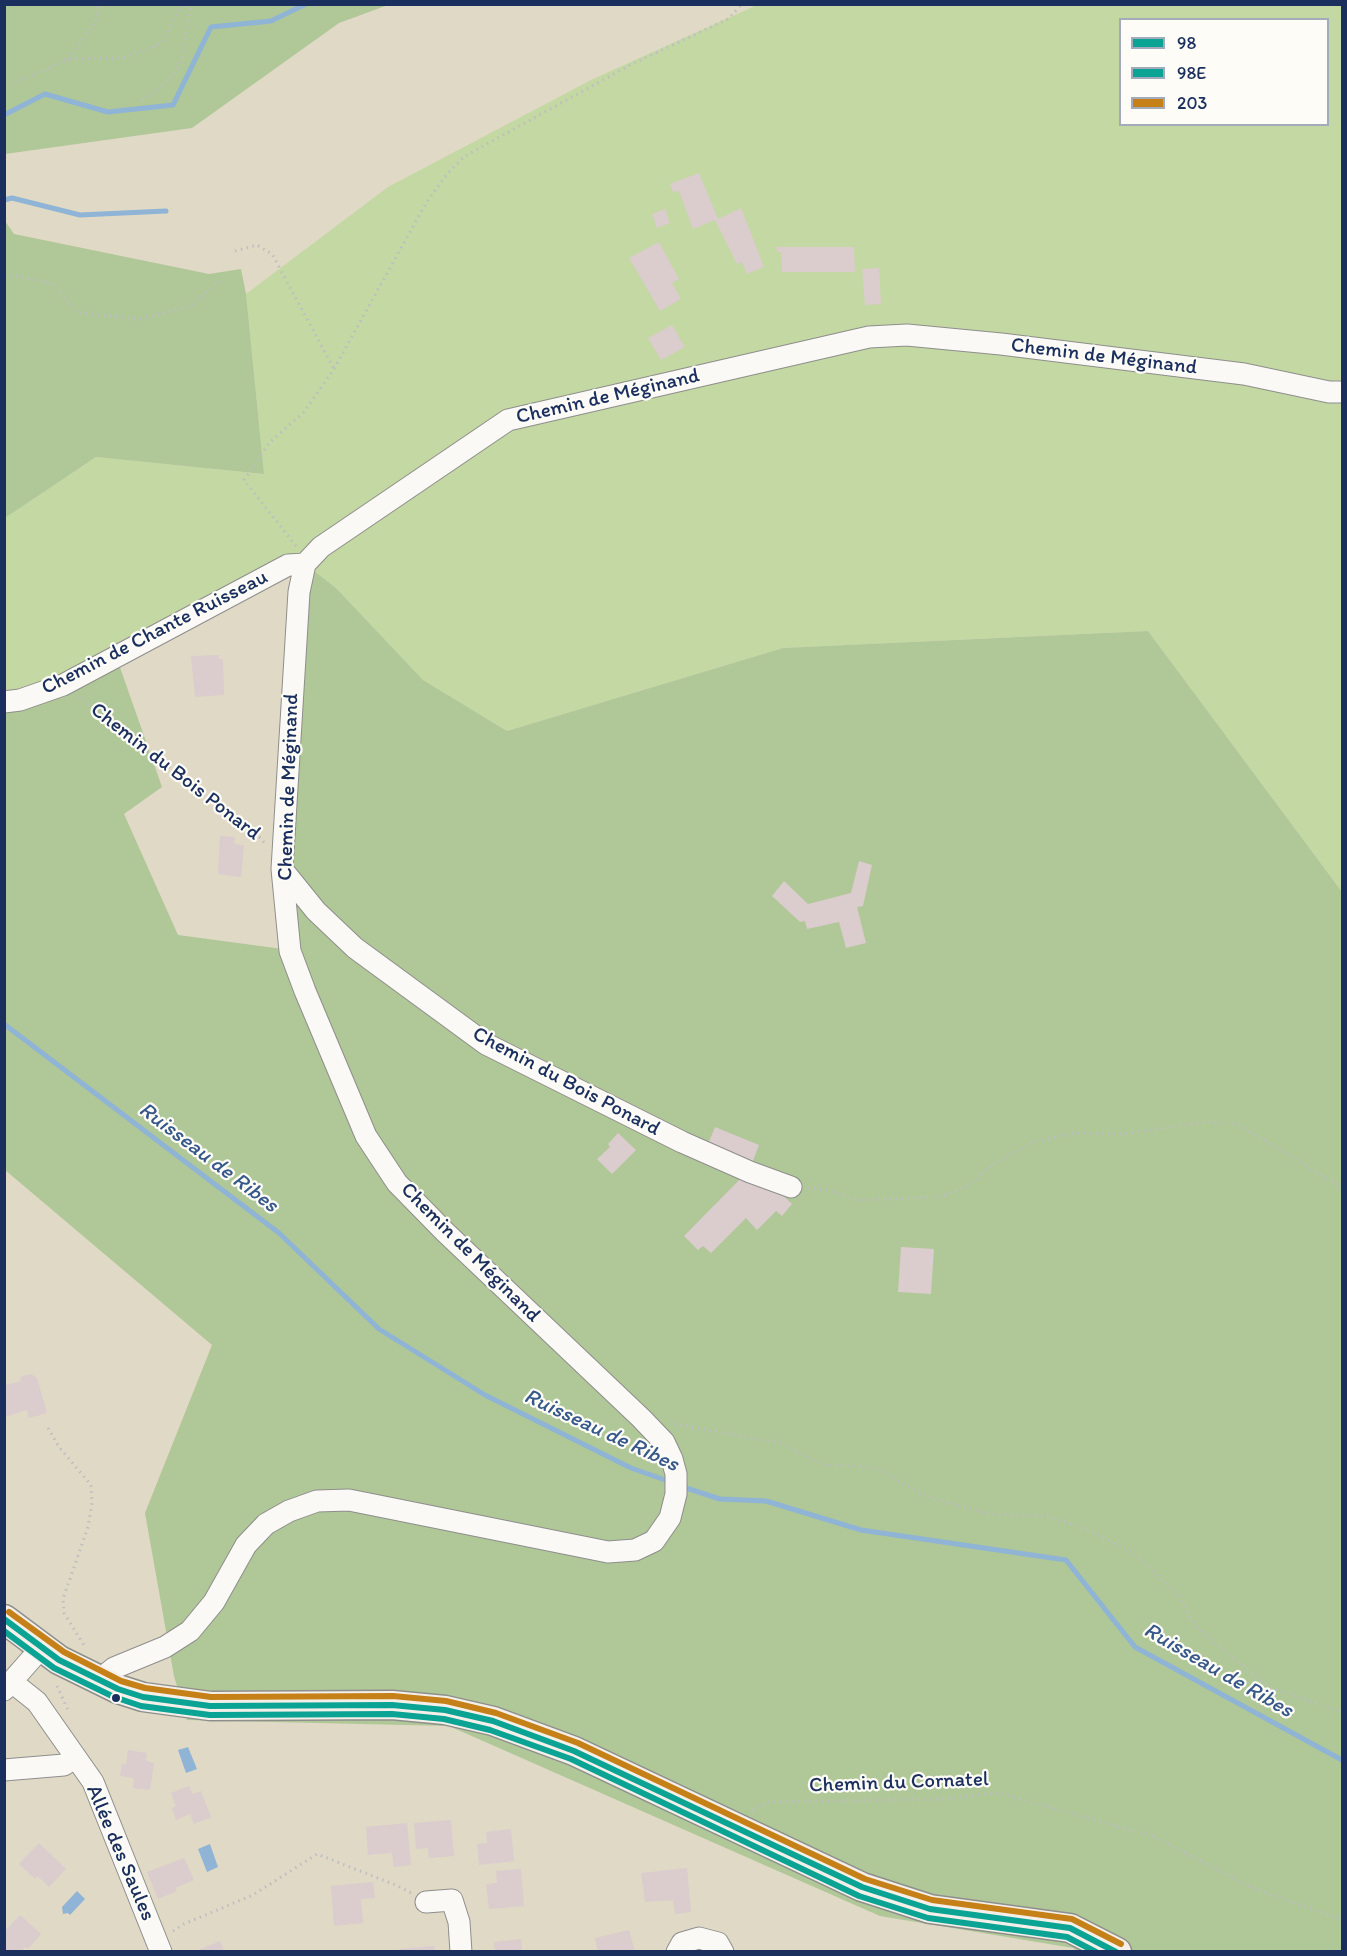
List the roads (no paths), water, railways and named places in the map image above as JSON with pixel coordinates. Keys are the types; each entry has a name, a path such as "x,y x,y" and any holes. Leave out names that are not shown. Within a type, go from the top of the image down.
{"main road":[{"path":"4,1619 59,1660 130,1693 184,1704 210,1706 392,1705 445,1710 483,1719 574,1751 862,1887 930,1908 1070,1928 1117,1952"}],"street":[{"name":"Chemin de Méginand","path":"99,1680 114,1668 165,1647 190,1631 214,1602 246,1545 266,1524 289,1511 317,1502 350,1500 609,1552 635,1550 654,1541 670,1518 676,1484 672,1458 664,1442 397,1183 366,1136 290,951 282,869 299,592 305,564 321,547 508,420 869,337 907,335 1001,344 1244,374 1329,392 1342,392"},
{"name":"Chemin de Chante Ruisseau","path":"4,702 20,700 63,685 288,565 305,564"},
{"name":"Chemin du Bois Ponard","path":"282,869 316,911 355,948 486,1044 682,1142 791,1187"},
{"path":"8,1686 42,1647"},
{"name":"Allée des Saules","path":"8,1686 37,1702 93,1782 158,1942"},
{"name":"Allée des Saules","path":"4,1770 64,1765 75,1757"},
{"path":"426,1902 452,1900 459,1922 461,1952"},
{"path":"677,1952 682,1943 699,1938 718,1943 723,1952"}],"water":[{"path":"188,1747 197,1769 186,1773 178,1750"},
{"path":"210,1844 218,1867 207,1872 198,1849"},
{"path":"77,1891 85,1899 70,1915 63,1914 62,1907"}],"waterway":[{"path":"4,115 45,94 108,112 173,105 211,27 271,21 306,4"},
{"path":"4,200 12,198 80,215 166,211"},
{"name":"Ruisseau de Ribes","path":"4,1024 279,1233 379,1329 485,1395 631,1468 671,1482"},
{"name":"Ruisseau de Ribes","path":"680,1486 720,1499 766,1501 861,1530 1066,1560 1135,1647 1342,1760"}]}
